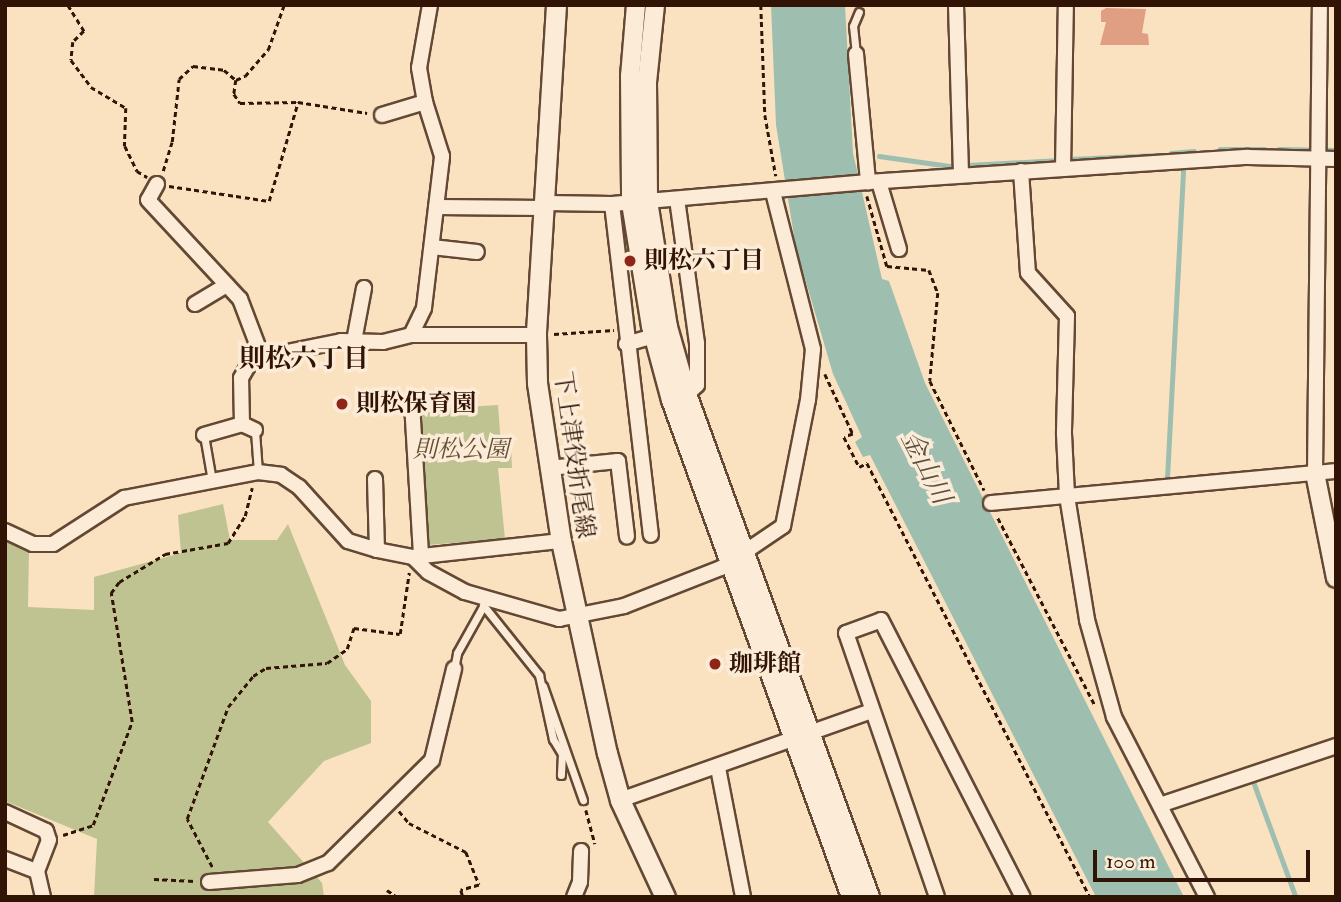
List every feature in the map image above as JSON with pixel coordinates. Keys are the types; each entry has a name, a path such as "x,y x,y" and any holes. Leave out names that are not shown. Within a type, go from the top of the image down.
{"main road":[{"name":"下上津役折尾線","path":"556,5 541,335 549,468 575,617 620,800 665,897"}],"street":[{"path":"411,335 425,308 442,156 425,102 419,68 430,5"},
{"path":"636,5 630,76 639,202 654,336 671,400 730,564 870,897"},
{"path":"655,5 639,202 668,327 687,394 745,553 804,736 851,897"},
{"path":"956,5 961,175"},
{"path":"1063,169 1066,5"},
{"path":"1320,5 1315,473 1336,578"},
{"path":"856,54 870,182 900,249"},
{"path":"382,115 425,102"},
{"path":"436,208 612,204 961,175 1248,157 1336,159"},
{"path":"1021,171 1028,274 1067,316 1063,434 1068,496 1087,620 1114,717 1207,897"},
{"path":"157,184 148,200 240,299 262,357"},
{"path":"412,403 417,556 428,572 485,603 546,617 575,617 624,606 730,564 783,526 808,400 813,349 775,191"},
{"path":"677,199 697,343 697,385 687,394"},
{"path":"612,204 625,336 652,535"},
{"path":"432,247 477,252"},
{"path":"195,304 227,285"},
{"path":"354,341 365,288"},
{"path":"204,435 248,427 241,378 248,366 262,357 354,341 383,342 411,335 541,335"},
{"path":"625,336 654,336"},
{"path":"549,468 618,461 627,536"},
{"path":"991,503 1336,471"},
{"path":"5,531 33,544 52,544 124,498 258,472 281,475 299,487 348,541 377,550 417,556 561,541"},
{"path":"375,479 377,550"},
{"path":"937,897 846,633 881,620 1023,897"},
{"path":"214,881 312,872 338,855 432,760 454,669"},
{"path":"620,800 718,768 872,711"},
{"path":"1160,805 1336,746"},
{"path":"718,768 743,897"},
{"path":"5,812 46,831 49,840 37,871 43,897"},
{"path":"574,897 580,882 581,851"},
{"path":"5,859 37,871"}],"lane":[{"path":"856,54 853,26 859,12"},
{"path":"248,427 258,472"},
{"path":"204,435 212,481"},
{"path":"454,669 457,653 485,603 540,675 583,800"},
{"path":"540,675 554,739 562,754 561,775"}],"path":[{"path":"68,5 84,31 73,42 71,60 92,87 126,108 125,146 137,171 157,184 269,201 298,102"},
{"path":"284,5 268,50 236,80 234,94 240,103 298,102 382,115"},
{"path":"761,5 765,116 775,191"},
{"path":"157,184 172,142 176,94 186,71 194,66 224,70 236,80"},
{"path":"870,182 887,266 929,270 937,293 930,381 1098,711"},
{"path":"541,335 625,336"},
{"path":"825,373 853,434 844,437 859,467 867,463 1090,897"},
{"path":"49,840 93,825 132,722 111,593 119,582 165,554 228,544 246,516 258,472"},
{"path":"154,878 214,881 187,818 228,707 253,676 266,668 327,663 347,649 354,628 400,634 404,591 417,556"},
{"path":"581,851 595,844 583,800"},
{"path":"392,803 409,823 466,852 479,884 461,890 463,897"},
{"path":"387,890 397,897"}],"green space":[{"name":"則松公園","path":"498,405 501,445 511,446 512,468 498,468 505,539 427,545 418,410"},
{"path":"223,504 230,540 277,540 288,524 345,665 371,701 371,743 324,761 268,822 322,883 324,897 94,897 97,839 5,801 5,540 29,551 28,607 94,610 94,577 181,553 178,515"}],"water":[{"name":"金山川","path":"771,5 845,5 853,153 882,279 889,281 925,383 1184,897 1096,897 870,455 863,457 855,442 862,437 833,374 796,248 776,125"}],"building":[{"path":"1106,8 1146,9 1142,33 1148,34 1149,45 1100,45 1106,22 1101,22 1101,11"}],"waterway":[{"path":"1220,149 1265,149"},
{"path":"1279,149 1336,150"},
{"path":"1171,153 1194,151"},
{"path":"1070,159 1158,155"},
{"path":"879,156 949,166 1059,160"},
{"path":"1167,478 1183,170"},
{"path":"1254,783 1296,897"}],"place":[{"name":"則松六丁目","path":"630,261"},
{"name":"則松保育園","path":"342,404"},
{"name":"珈琲館","path":"715,664"}],"district":[{"name":"則松六丁目","path":"304,360"}]}
